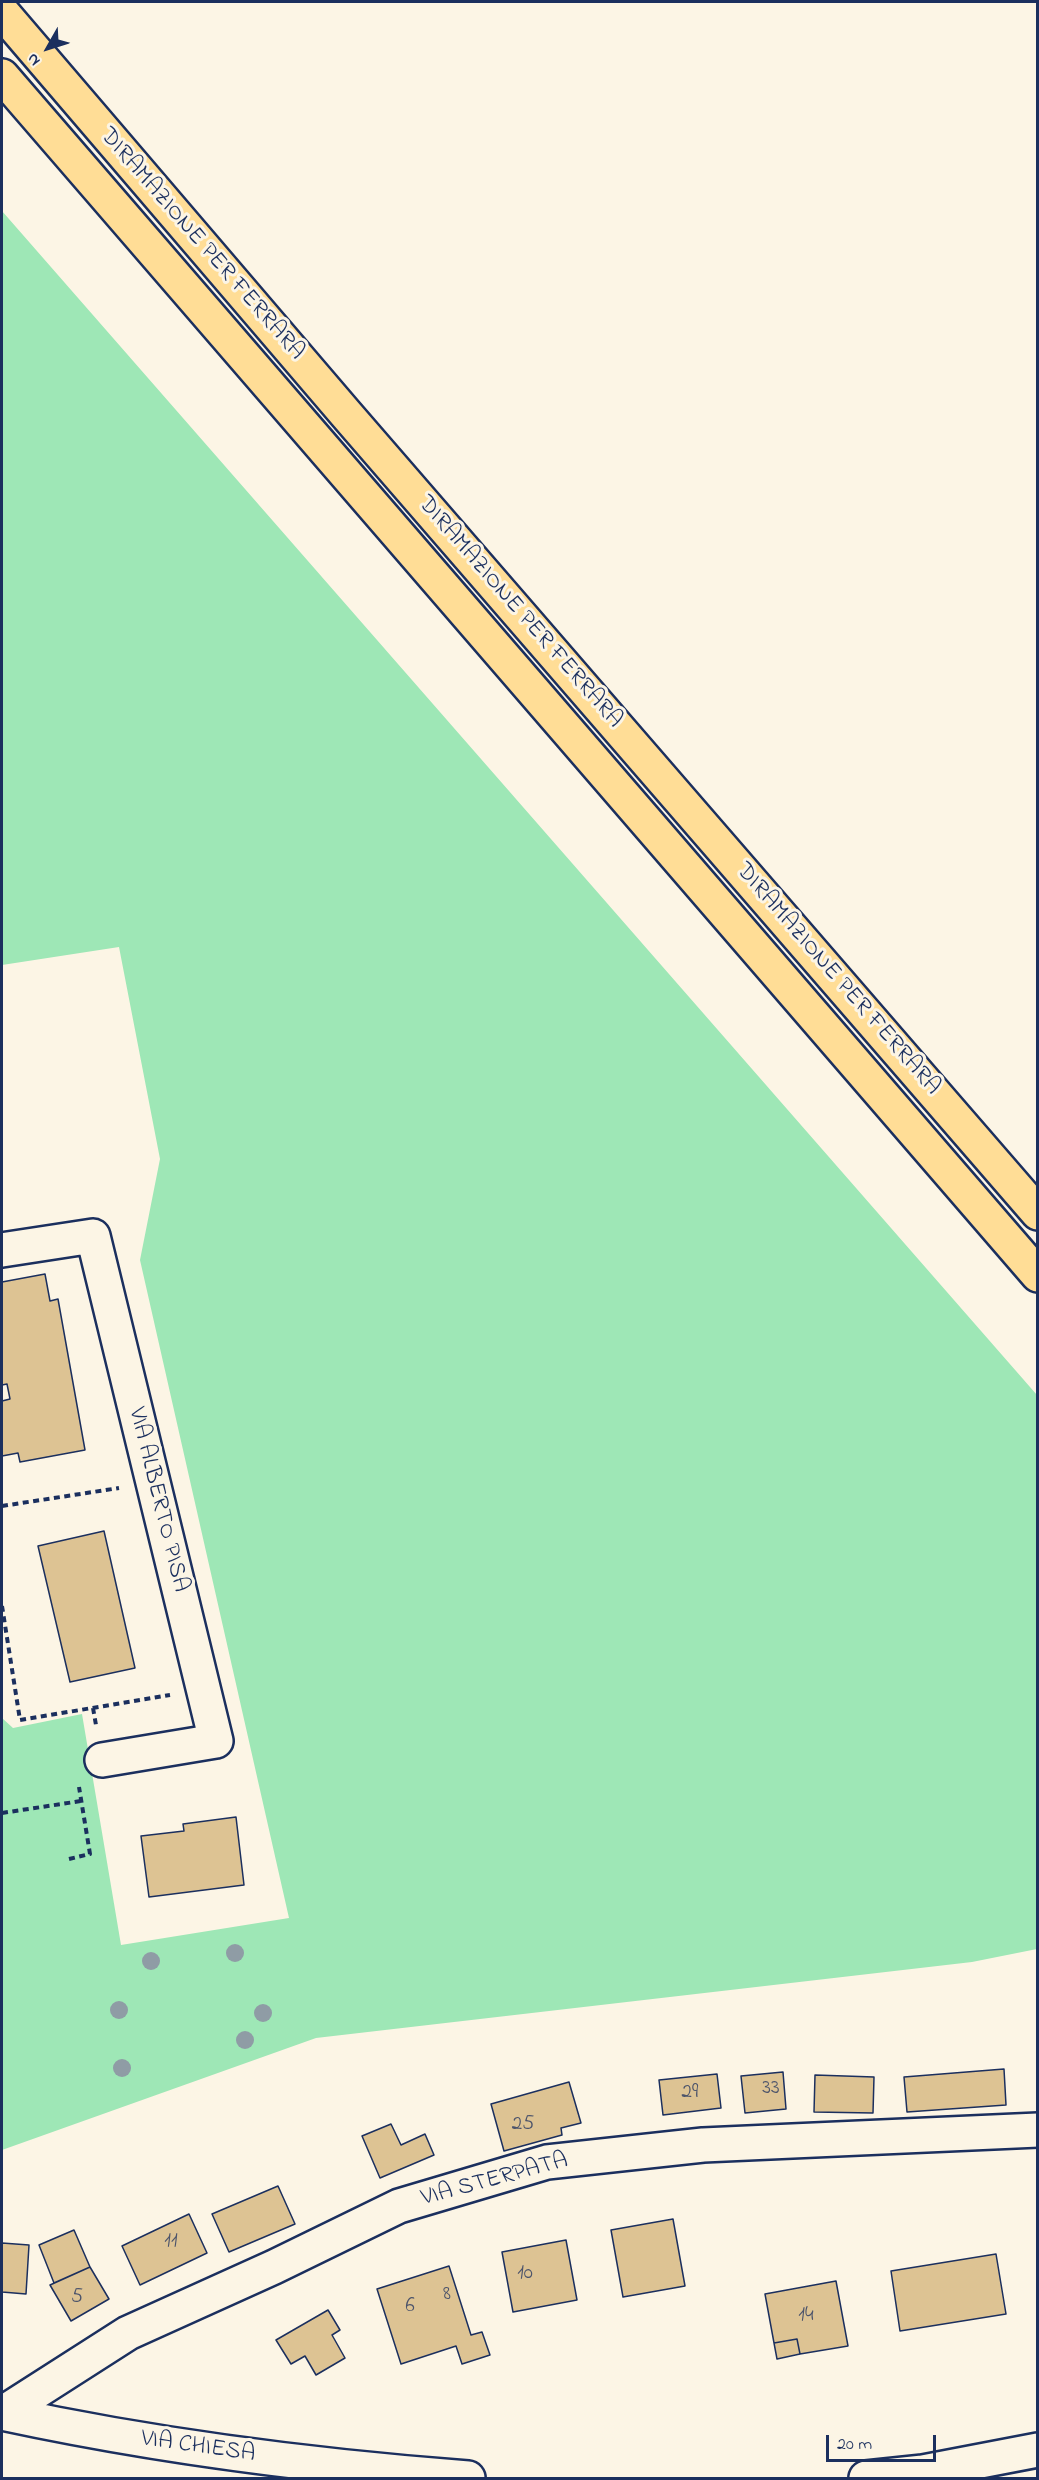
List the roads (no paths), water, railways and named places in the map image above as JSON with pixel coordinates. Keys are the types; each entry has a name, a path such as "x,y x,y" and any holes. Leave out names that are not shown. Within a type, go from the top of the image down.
{"highway":[{"name":"DIRAMAZIONE PER FERRARA","path":"2,12 338,405 1038,1213"},
{"name":"DIRAMAZIONE PER FERRARA","path":"2,76 1038,1275"}],"street":[{"name":"VIA ALBERTO PISA","path":"2,1250 93,1236 216,1741 102,1760"},
{"name":"VIA STERPATA","path":"2,2413 128,2333 399,2206 547,2162 703,2145 1038,2130"},
{"name":"VIA CHIESA","path":"2,2413 150,2442 387,2472 468,2478"},
{"path":"866,2478 923,2472 1038,2450"}]}
